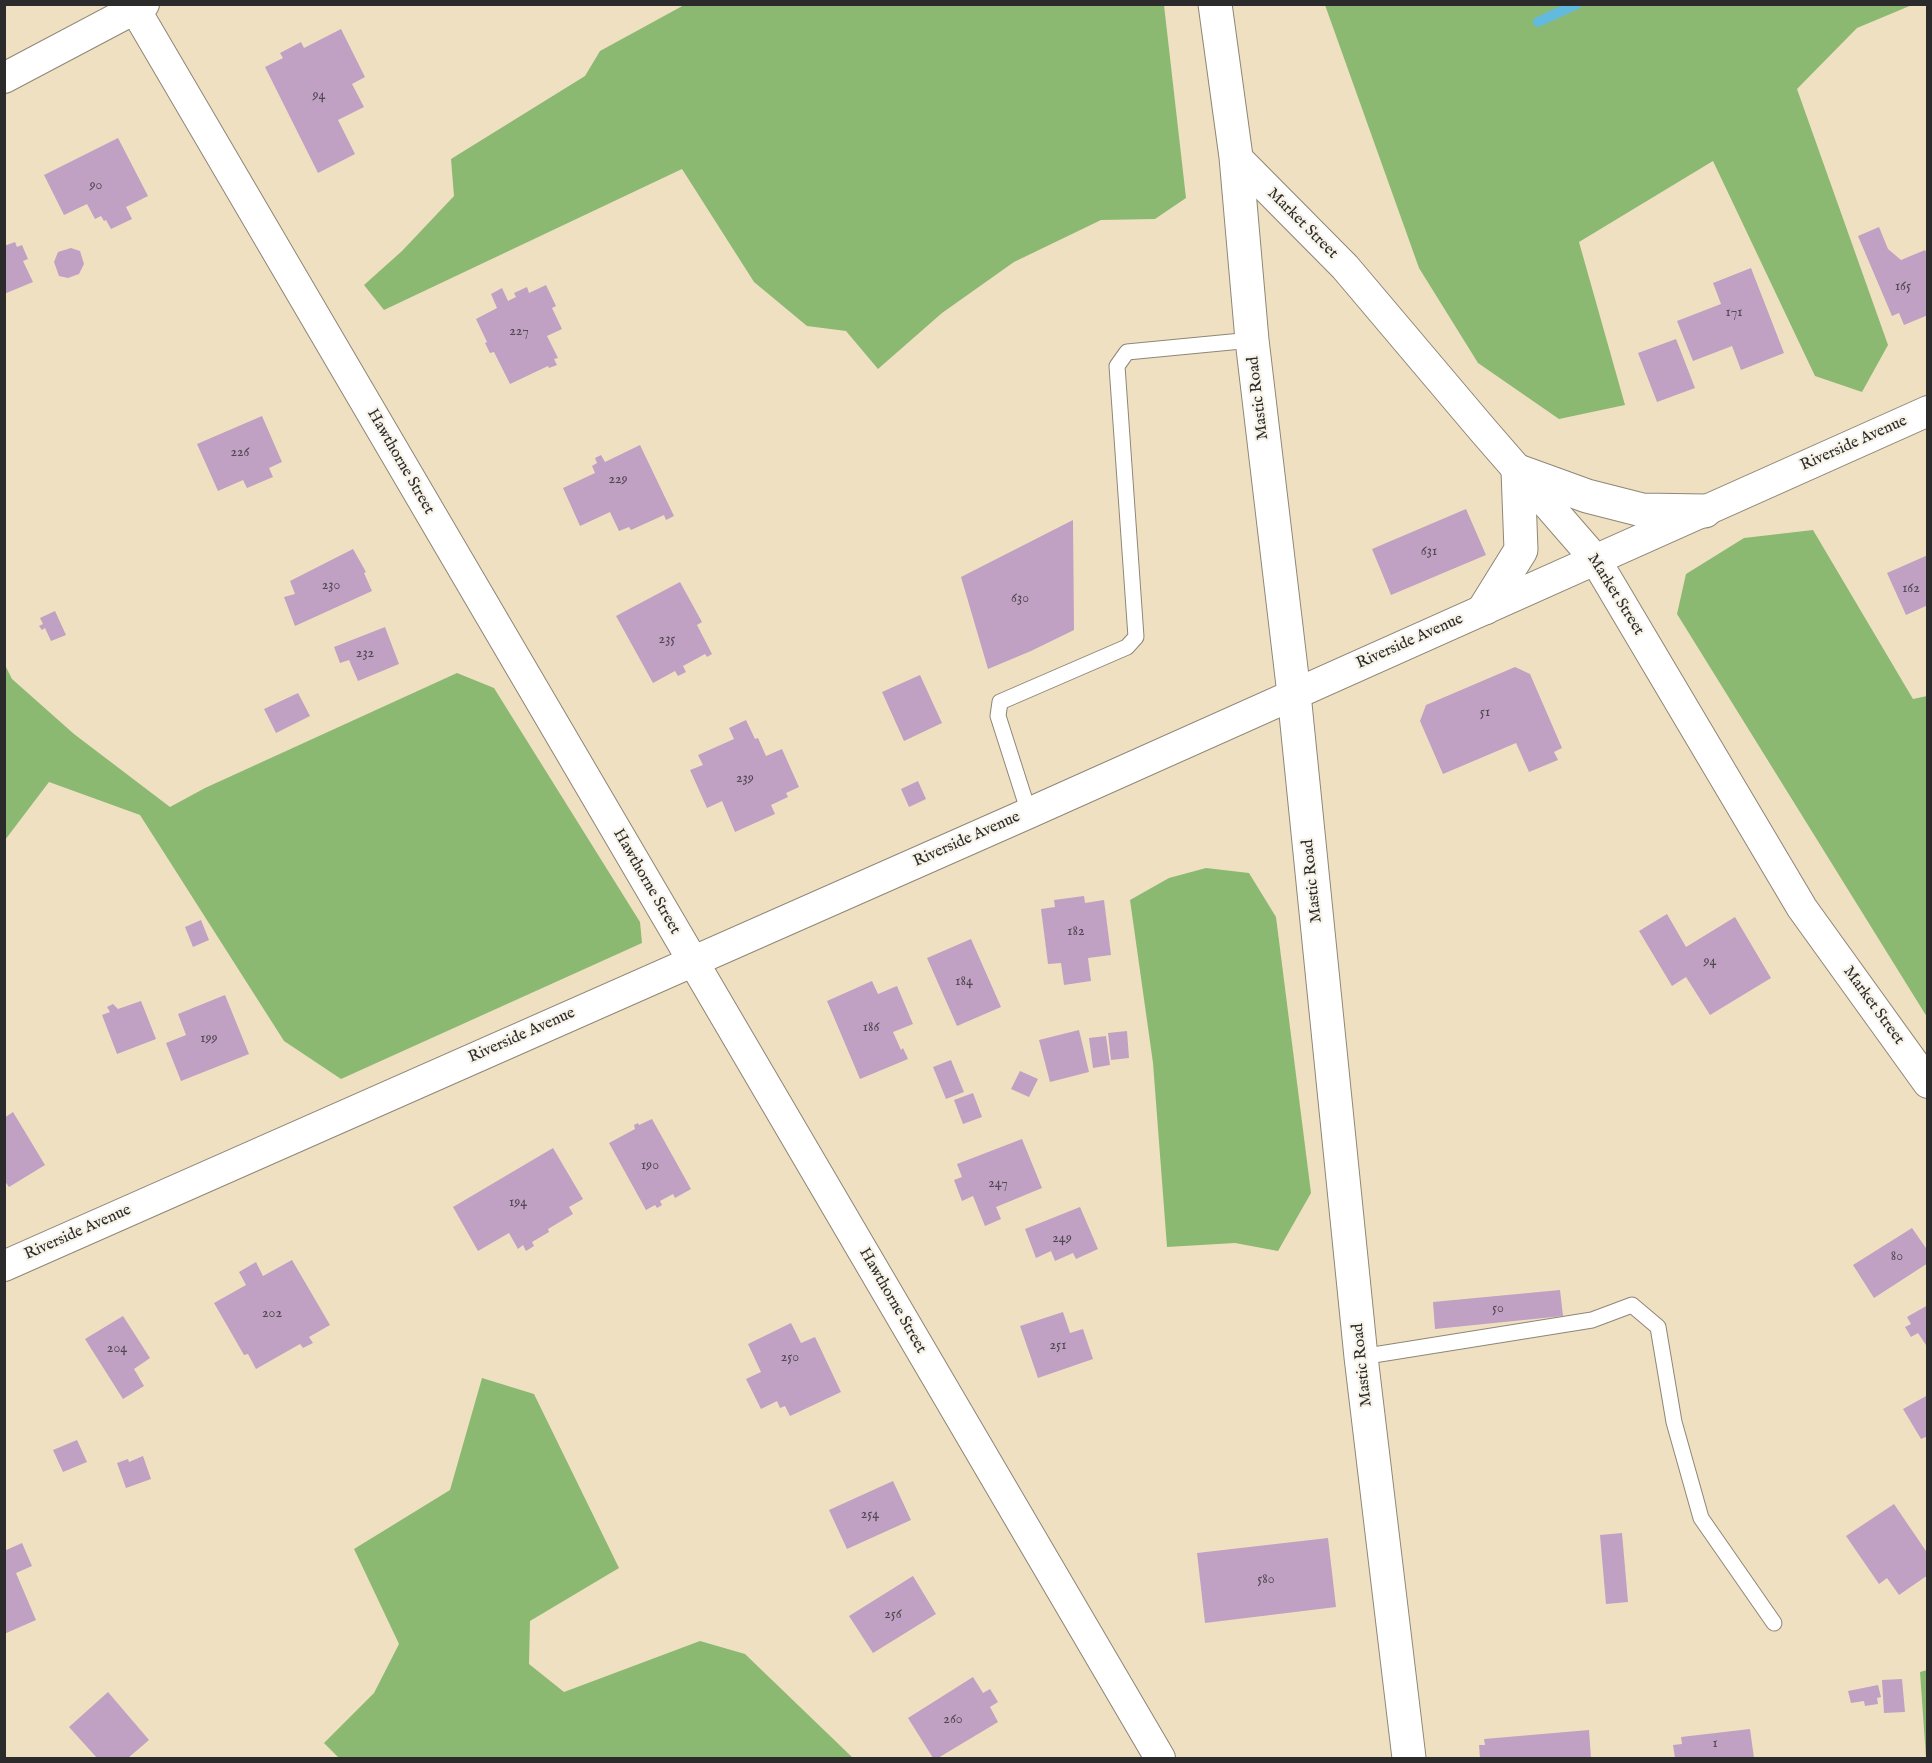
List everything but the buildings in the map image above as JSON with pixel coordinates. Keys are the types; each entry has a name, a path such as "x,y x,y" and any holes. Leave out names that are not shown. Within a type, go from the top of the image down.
{"main road":[{"name":"Mastic Road","path":"1215,4 1236,157 1252,340 1294,694 1361,1357 1409,1758"},
{"path":"1485,608 1521,550 1518,471 1587,496 1642,510 1706,511"}],"street":[{"path":"4,78 137,6"},
{"name":"Hawthorne Street","path":"137,6 692,961 1160,1758"},
{"name":"Market Street","path":"1236,157 1346,267 1595,560 1802,908 1928,1083"},
{"name":"Riverside Avenue","path":"4,1266 1029,813 1928,411"}],"lane":[{"path":"1029,813 998,717 1000,702 1126,647 1136,637 1117,366 1127,352 1252,340"},
{"path":"1361,1357 1592,1320 1632,1305 1658,1327 1674,1422 1701,1518 1774,1623"}],"green space":[{"path":"686,4 1164,5 1186,198 1155,219 1101,220 1014,262 942,313 878,369 846,331 807,326 754,282 682,169 384,310 364,285 402,251 454,196 451,159 585,76 600,51"},
{"path":"1325,5 1912,5 1857,28 1797,89 1888,345 1862,392 1815,376 1713,161 1579,242 1625,405 1559,419 1478,363 1419,268"},
{"path":"1813,530 1913,699 1927,696 1927,1017 1677,614 1686,574 1744,538"},
{"path":"4,663 12,679 74,734 170,807 205,788 457,673 494,688 640,922 642,943 341,1079 284,1041 140,815 49,782 5,840"},
{"path":"1206,868 1249,873 1276,917 1311,1193 1278,1251 1235,1243 1167,1247 1153,1063 1130,900 1169,878"},
{"path":"482,1378 534,1394 619,1568 530,1621 529,1664 564,1692 700,1641 745,1654 853,1758 339,1758 324,1743 374,1693 399,1644 354,1549 450,1490"},
{"path":"1927,1670 1928,1758 1926,1758 1920,1672"}],"waterway":[{"path":"1538,22 1577,4"}]}
